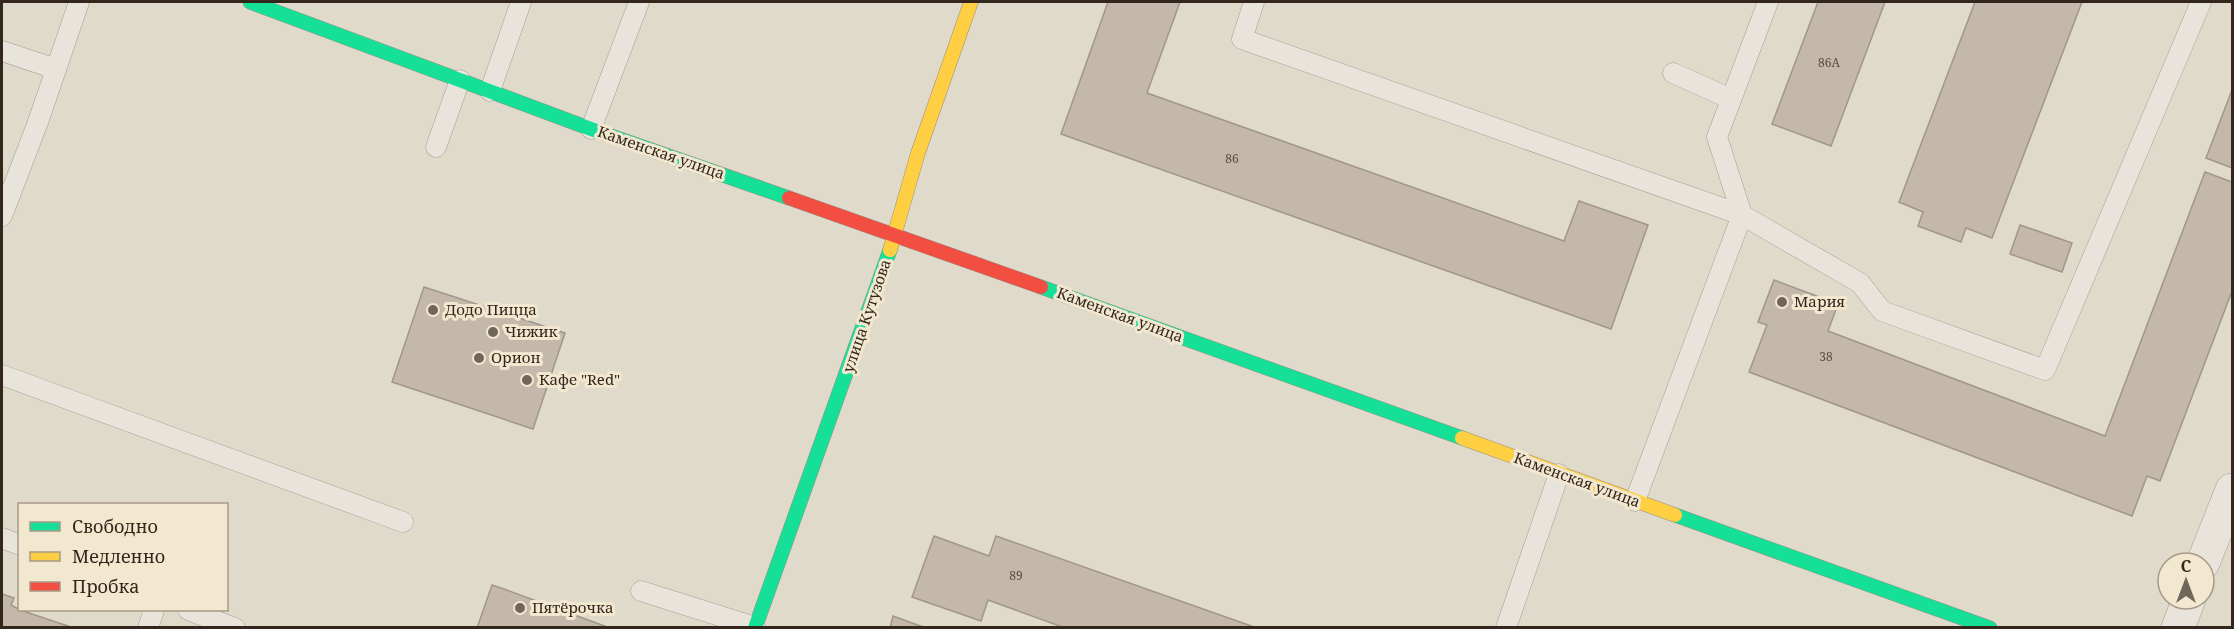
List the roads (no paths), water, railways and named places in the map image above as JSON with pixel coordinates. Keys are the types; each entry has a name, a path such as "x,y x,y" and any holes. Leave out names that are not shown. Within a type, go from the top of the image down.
{"street":[{"name":"Каменская улица","path":"250,2 301,10 460,80 591,129 895,237 961,258 1990,627"},
{"name":"улица Кутузова","path":"755,627 895,237 918,153 971,2"},
{"path":"2208,551 2232,490"},
{"path":"2178,627 2184,611"}],"lane":[{"path":"2,216 79,2"},
{"path":"490,91 522,2"},
{"path":"591,129 639,2"},
{"path":"1254,2 1242,39 1742,215 1860,283 1882,311 2045,370 2201,2"},
{"path":"1635,501 1742,215 1717,137 1768,2"},
{"path":"2,51 56,69"},
{"path":"1673,73 1731,99"},
{"path":"436,147 460,80"},
{"path":"2,375 404,522"},
{"path":"1506,627 1559,474"},
{"path":"2,538 18,544"},
{"path":"641,591 755,627"},
{"path":"148,627 153,611"},
{"path":"193,611 235,627"}],"place":[{"name":"Мария","path":"1782,302"},
{"name":"Додо Пицца","path":"433,310"},
{"name":"Чижик","path":"493,332"},
{"name":"Орион","path":"479,358"},
{"name":"Кафе \"Red\"","path":"527,380"},
{"name":"Пятёрочка","path":"520,608"}]}
